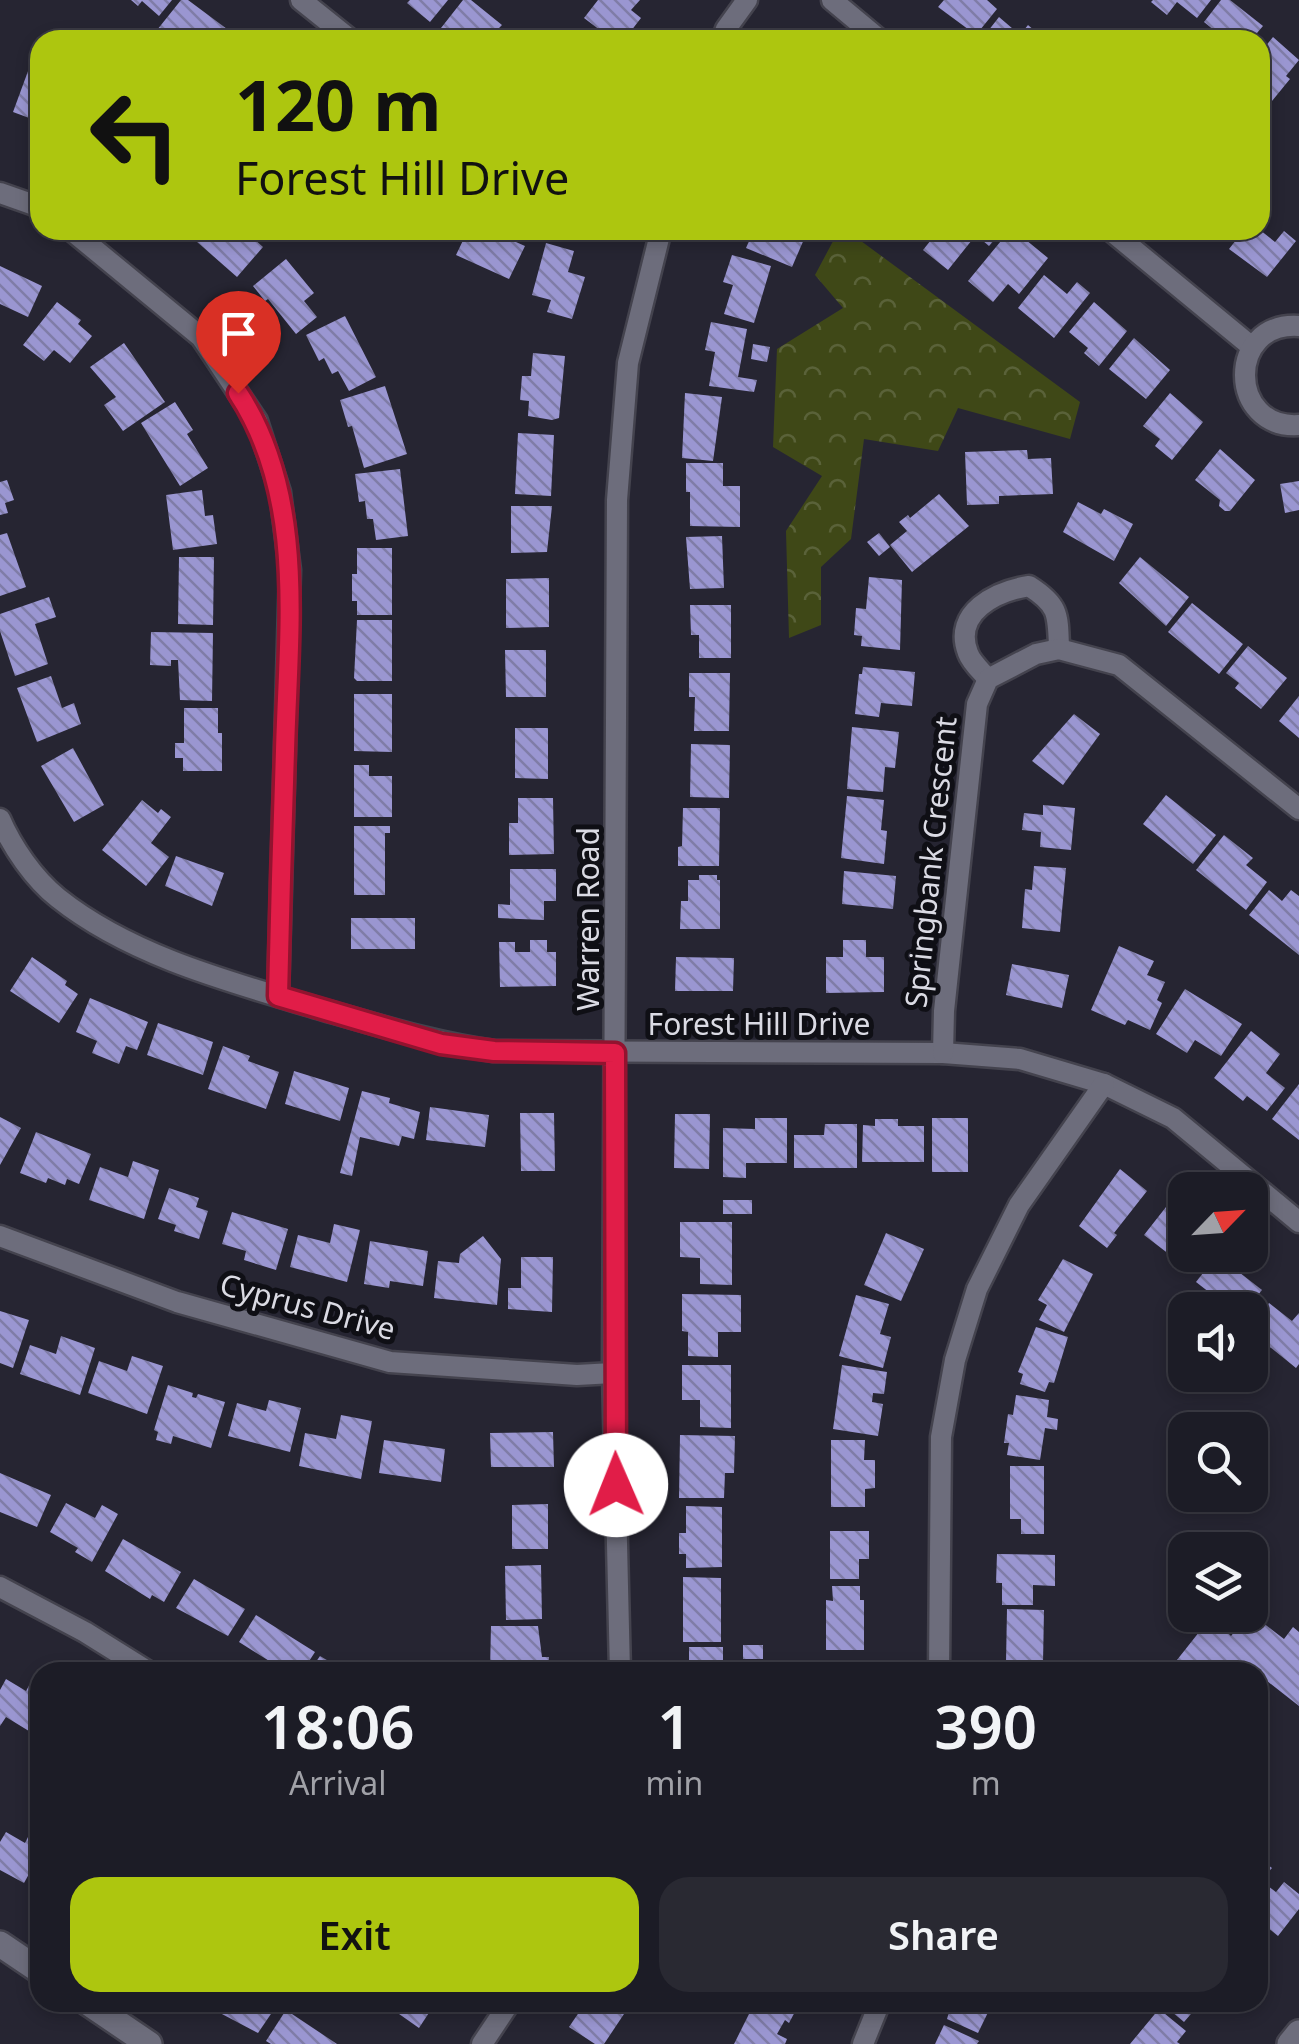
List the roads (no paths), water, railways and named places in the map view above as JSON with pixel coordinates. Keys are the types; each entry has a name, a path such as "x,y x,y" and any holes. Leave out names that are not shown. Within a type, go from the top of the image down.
{"street":[{"path":"301,0 338,30"},
{"path":"725,30 747,0"},
{"path":"832,0 868,30"},
{"path":"0,194 30,203"},
{"path":"83,240 201,336 257,421 280,492 290,570 278,996"},
{"name":"Warren Road","path":"620,1662 614,1373 617,500 628,362 658,240"},
{"path":"1122,240 1252,347"},
{"path":"1299,326 1276,328 1252,347 1245,363 1244,381 1253,405 1271,420 1299,425"},
{"path":"1060,648 1051,600 1029,586 1003,590 977,608 965,631 968,655 988,679 1036,654 1060,648 1119,665 1299,809"},
{"name":"Springbank Crescent","path":"943,1052 977,704 988,679"},
{"name":"Forest Hill Drive","path":"0,818 27,865 55,896 84,917 181,963 278,996 441,1044 494,1051 943,1052 1020,1059 1104,1084 1173,1118 1299,1222"},
{"path":"939,1662 941,1437 954,1360 977,1289 1019,1205 1104,1084"},
{"name":"Cyprus Drive","path":"0,1236 177,1302 390,1362 614,1373"},
{"path":"0,1587 133,1662"},
{"path":"0,1944 30,1964"},
{"path":"102,2012 149,2044"},
{"path":"482,2044 503,2012"},
{"path":"863,2044 876,2012"},
{"path":"1290,2044 1299,2033"}]}
